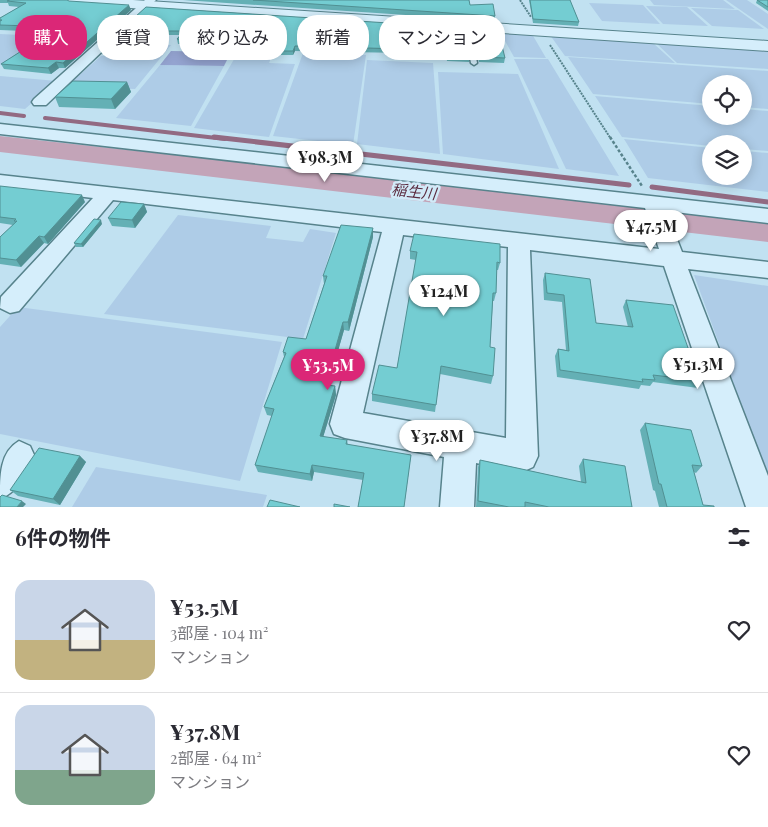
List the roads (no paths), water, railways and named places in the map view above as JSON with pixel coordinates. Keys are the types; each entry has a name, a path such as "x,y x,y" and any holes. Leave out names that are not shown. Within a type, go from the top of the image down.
{"street":[{"path":"73,0 149,2 379,19"},
{"path":"40,102 149,2"},
{"path":"505,29 768,46"},
{"path":"0,129 654,207 768,216"},
{"path":"0,181 519,240 669,245 768,270"},
{"path":"10,304 108,193"},
{"path":"654,207 763,507"},
{"path":"394,226 345,424 522,456 519,240"},
{"path":"457,507 461,445"},
{"path":"0,484 19,457"}],"waterway":[{"path":"0,113 24,116"},
{"path":"45,118 225,139"},
{"path":"214,137 629,185"},
{"name":"稲生川","path":"0,144 768,231"},
{"path":"652,187 768,202"}]}
